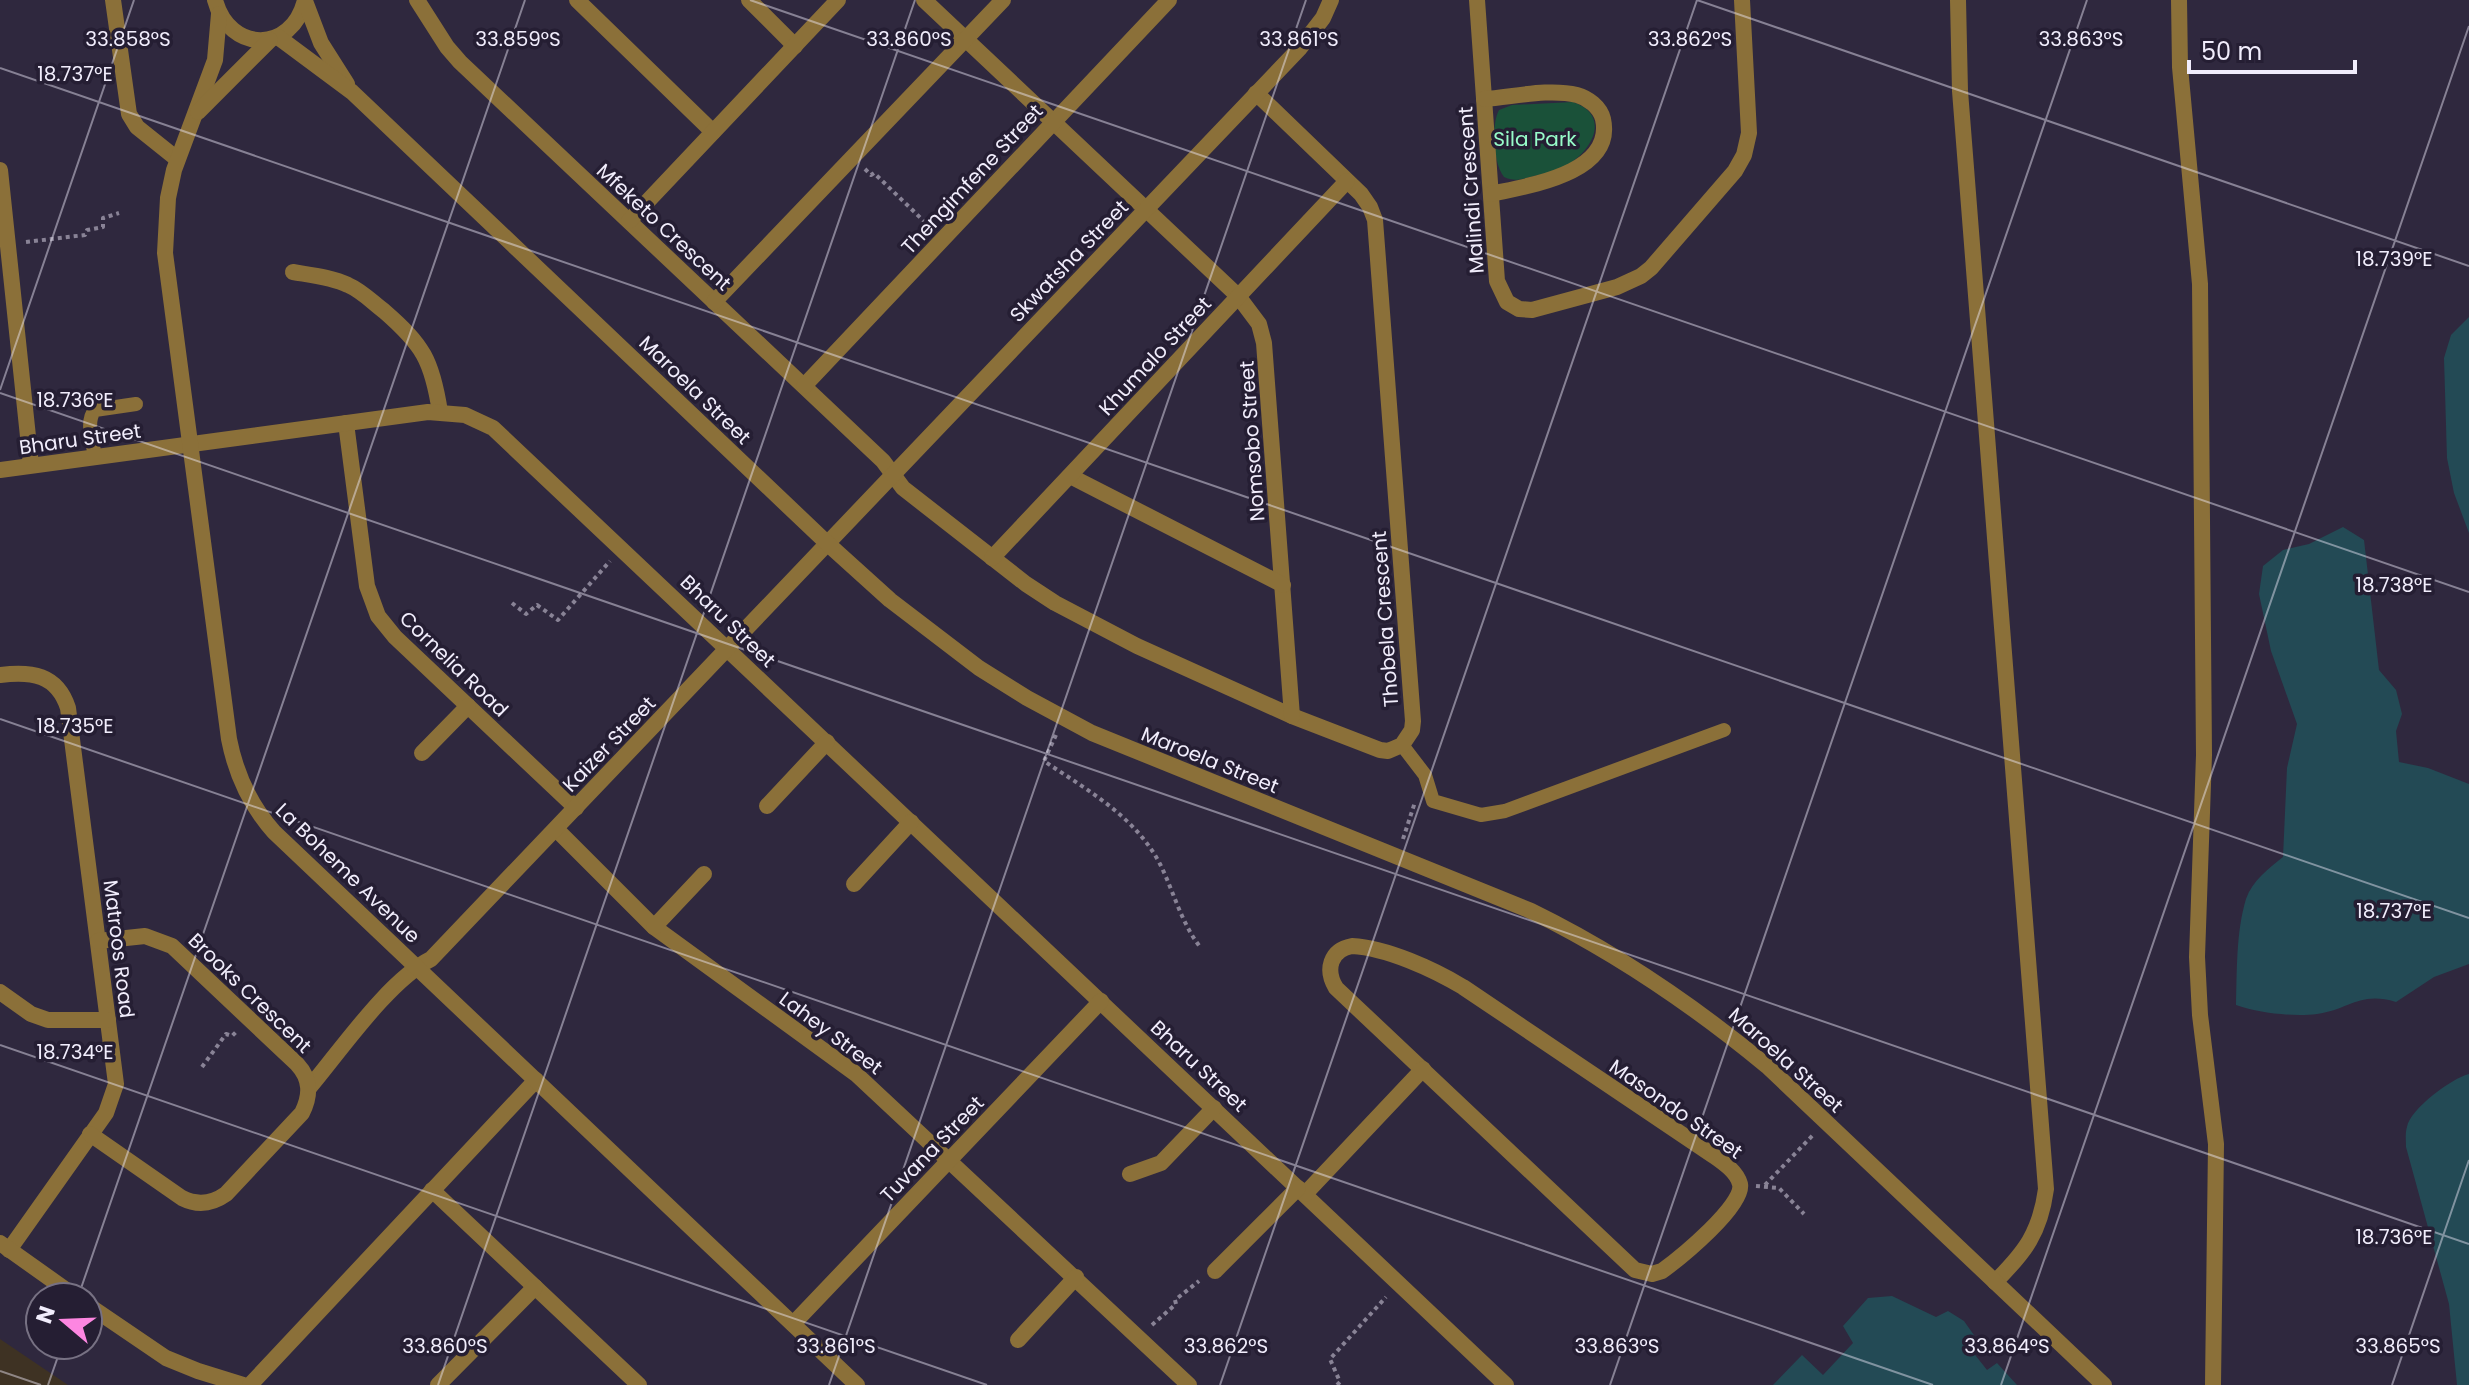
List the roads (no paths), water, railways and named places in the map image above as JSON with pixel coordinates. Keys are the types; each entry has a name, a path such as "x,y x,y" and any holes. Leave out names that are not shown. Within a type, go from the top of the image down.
{"street":[{"path":"113,0 129,114 137,127 177,159"},
{"name":"Mfeketo Crescent","path":"417,0 460,62 883,461 894,475"},
{"path":"577,0 713,132"},
{"path":"749,0 795,46"},
{"path":"629,221 838,0"},
{"name":"Nomsobo Street","path":"924,0 1238,296 1259,324 1264,343 1292,716"},
{"path":"714,302 1003,0"},
{"name":"Thengimfene Street","path":"804,386 1169,0"},
{"name":"Skwatsha Street","path":"828,544 1311,34 1331,0"},
{"name":"Malindi Crescent","path":"1477,0 1499,289 1513,307 1532,310 1617,287 1641,276 1725,182 1744,155 1749,133 1742,0"},
{"path":"1958,0 1960,91 2046,1189 2033,1237 2021,1257 1995,1282"},
{"path":"2179,0 2180,67 2200,284 2204,755 2197,957 2200,1015 2216,1144 2213,1385"},
{"name":"La Boheme Avenue","path":"194,116 274,38 291,29 305,1"},
{"name":"Maroela Street","path":"305,1 321,43 352,92"},
{"path":"217,7 229,29 245,38 274,38"},
{"name":"La Boheme Avenue","path":"217,7 215,60 177,159 168,198 165,253 229,739 238,776 254,807 274,832 857,1385"},
{"name":"Maroela Street","path":"274,38 352,92 828,544 933,635 1003,683 1064,719 1121,747 1531,911 1584,937 1652,978 1708,1017 1767,1066 2104,1385"},
{"name":"Thobela Crescent","path":"1256,93 1366,200 1375,220 1413,721 1412,730 1402,745"},
{"path":"1484,99 1570,94 1590,101 1603,118 1602,139 1597,149 1572,171 1550,180 1491,194"},
{"path":"1,177 8,245 8,323 31,465"},
{"name":"Khumalo Street","path":"992,558 1347,181"},
{"path":"293,272 347,284 365,295 408,332 424,352 432,371 440,412"},
{"name":"Bharu Street","path":"0,470 440,412 465,415 493,428 1506,1385"},
{"name":"Cornelia Road","path":"346,423 367,586 378,616 395,637 576,808"},
{"path":"894,475 903,488 1026,584 1086,620 1292,716 1380,750 1402,745"},
{"path":"1070,476 1283,585"},
{"name":"Kaizer Street","path":"309,1088 398,982 431,959 828,544"},
{"name":"Matroos Road","path":"0,675 21,672 42,676 51,681 65,698 115,1074 114,1094 106,1113 5,1246"},
{"path":"422,753 468,706"},
{"path":"767,806 827,742"},
{"path":"854,884 911,822"},
{"name":"Lahey Street","path":"556,829 654,927 856,1074 1189,1385"},
{"path":"654,927 704,874"},
{"name":"Brooks Crescent","path":"98,941 145,936 172,946 303,1071 309,1088"},
{"name":"Masondo Street","path":"1352,946 1369,948 1450,979 1714,1156 1730,1169 1741,1187 1738,1198 1729,1211 1674,1263 1662,1271 1641,1273 1423,1069 1336,988 1330,967 1338,951 1352,946"},
{"path":"0,992 31,1014 48,1020 108,1020"},
{"name":"Tuvana Street","path":"793,1324 1101,1001"},
{"path":"1215,1271 1302,1191 1423,1069"},
{"path":"250,1385 536,1080"},
{"path":"90,1134 182,1198 196,1203 212,1202 226,1194 302,1113 309,1088"},
{"path":"1130,1174 1161,1163 1214,1108"},
{"path":"432,1190 634,1383"},
{"path":"5,1246 54,1281"},
{"path":"1018,1340 1076,1277"},
{"path":"438,1385 535,1287"},
{"path":"104,1316 166,1358 243,1385"}],"lane":[{"path":"95,457 89,420 91,412 136,404"},
{"path":"1402,745 1425,775 1433,801 1481,815 1505,811 1724,730"}],"water":[{"path":"2469,317 2469,533 2454,493 2447,458 2444,358 2451,335"},
{"path":"2343,527 2364,540 2379,670 2396,690 2402,714 2396,731 2399,762 2428,768 2469,784 2469,964 2434,977 2396,1002 2363,1000 2308,1015 2265,1012 2236,1005 2239,938 2246,899 2252,886 2283,857 2287,768 2297,724 2271,651 2259,594 2263,566 2283,550 2309,544"},
{"path":"2469,1074 2469,1385 2457,1385 2449,1304 2406,1147 2406,1134 2410,1120 2423,1103"},
{"path":"1892,1296 1936,1317 1948,1311 1964,1321 1976,1338 1972,1351 1987,1370 1997,1363 2017,1385 1773,1385 1802,1355 1823,1375 1853,1343 1843,1326 1868,1298"}],"park label":[{"name":"Sila Park","path":"1535,139"}]}
